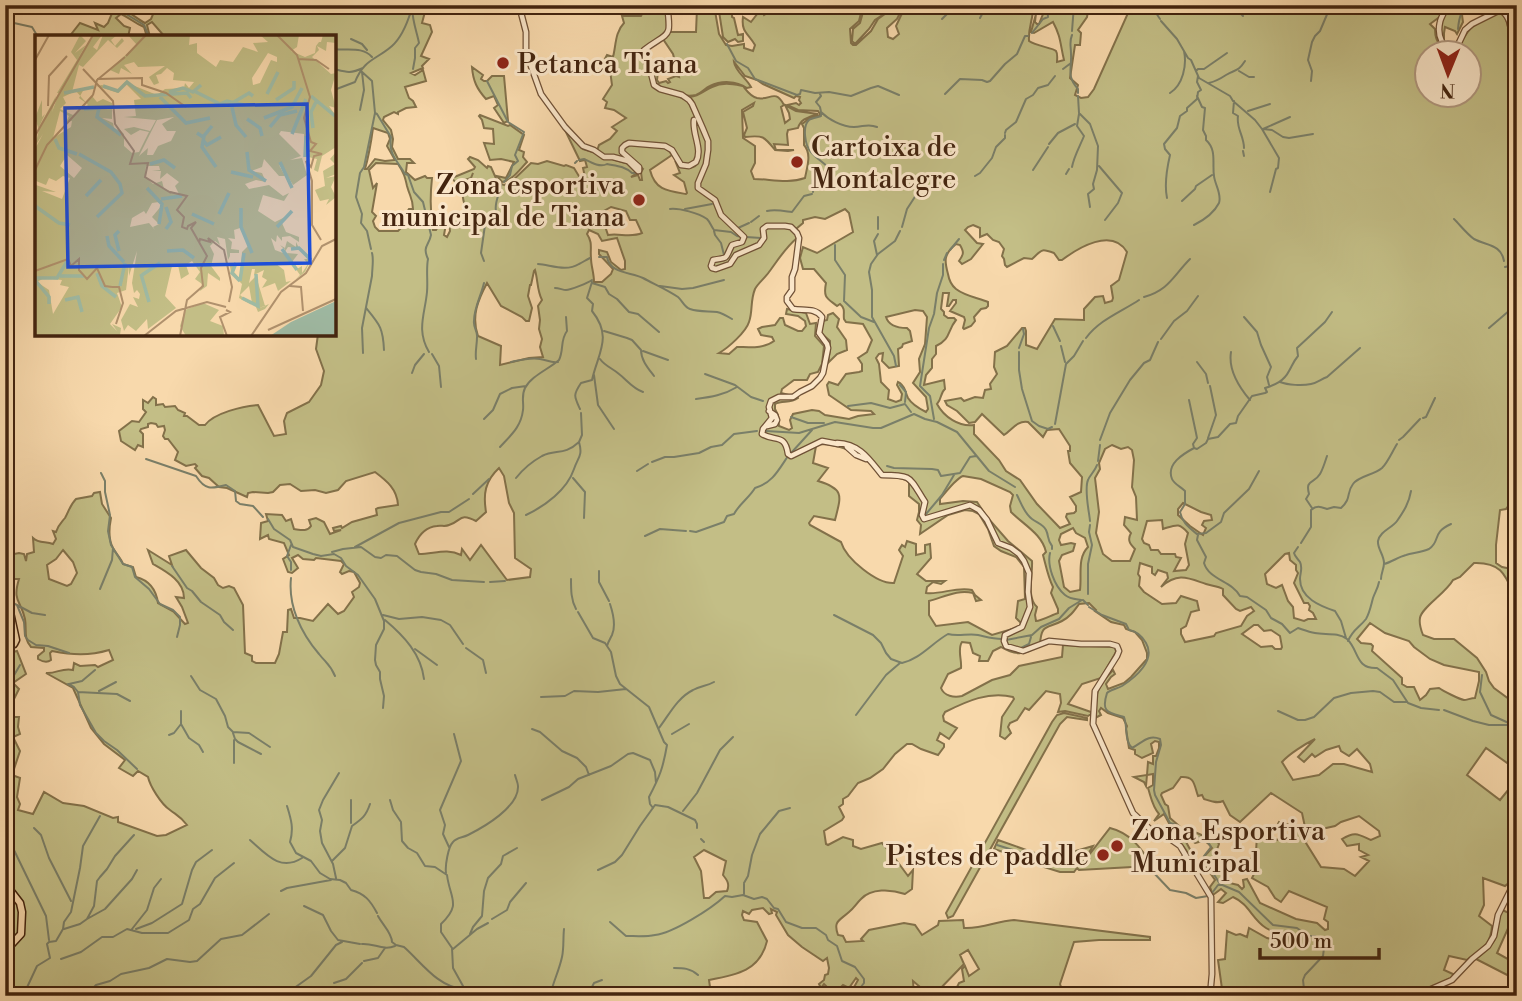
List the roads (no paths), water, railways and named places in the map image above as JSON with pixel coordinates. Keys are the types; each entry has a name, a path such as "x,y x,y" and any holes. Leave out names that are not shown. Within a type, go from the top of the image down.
{"main road":[{"path":"5,559 8,603 16,640 14,644 9,642 5,628"},
{"path":"5,819 9,849 5,870 10,890 22,910 21,934 10,946 5,965"},
{"path":"5,993 10,992 12,996"}],"street":[{"path":"519,5 525,27 525,47 541,94 583,147 604,157 628,161 638,171 639,167 621,149 629,143 662,145 672,150 681,165 687,167 698,160 699,152 693,126 696,117"},
{"path":"667,5 669,31 643,50 643,56 654,85 664,91 686,97 692,104 708,141 706,164 698,188 715,200 721,215 744,237 742,242 731,247 725,259 713,260 710,267 716,269 729,265 736,255 759,244 764,238 763,229 767,226 791,227 797,233 799,241 788,303 794,309 815,311 822,317 819,333 828,348 822,374 814,384 793,397 772,399 769,404 772,418 762,431 763,435 784,442 790,456 822,441 843,443 873,462 884,475 898,474 913,482 925,502 922,515 924,519 967,505 979,510 998,543 1011,548 1023,558 1029,575 1030,609 1023,626 1004,637 1006,646 1023,651 1049,641 1117,646 1117,656 1095,691 1093,724 1131,811 1158,836 1177,843 1209,893 1212,901 1210,996"},
{"path":"1448,5 1439,24 1446,47 1456,48 1465,30 1473,22 1500,10 1508,18 1513,47 1517,52"},
{"path":"1178,866 1188,864"},
{"path":"1419,996 1452,980 1469,961 1488,946 1494,936 1497,915 1511,886 1517,880"}],"waterway":[{"path":"115,5 144,25 148,35"},
{"path":"413,5 419,43 415,48 413,69"},
{"path":"632,5 640,12"},
{"path":"942,19 949,12 968,11 977,5"},
{"path":"980,18 987,5"},
{"path":"1032,33 1043,19 1048,17 1047,5"},
{"path":"1072,31 1074,5"},
{"path":"1154,5 1160,19"},
{"path":"1232,5 1243,16"},
{"path":"1311,81 1312,71 1308,60 1312,42 1331,5"},
{"path":"1458,29 1461,16 1470,5"},
{"path":"336,89 355,82 366,64 396,42 411,11"},
{"path":"5,21 32,27 37,35"},
{"path":"1161,21 1177,39 1199,78 1230,96 1262,129 1279,158 1270,192"},
{"path":"1072,35 1071,76 1078,93"},
{"path":"945,94 960,79 990,81 1017,54 1025,36 1028,36"},
{"path":"351,39 362,44 367,50"},
{"path":"727,44 736,61 748,68 755,79 797,95 801,90 851,96 878,86 899,95"},
{"path":"336,49 359,50 372,57"},
{"path":"1170,93 1183,74 1184,51"},
{"path":"1196,71 1204,69 1227,53"},
{"path":"1209,83 1237,70 1245,61"},
{"path":"1063,69 1071,63"},
{"path":"336,69 348,72 363,68"},
{"path":"361,71 372,81 375,113 391,137 394,157 408,175 414,192 423,202 431,235 426,249 427,288 422,322 423,336 429,352"},
{"path":"1239,71 1254,77"},
{"path":"360,110 364,90 362,72"},
{"path":"1005,133 1016,122 1026,99 1038,88 1048,85 1055,76"},
{"path":"1167,198 1166,182 1170,155 1164,144 1177,128 1180,116 1197,99 1201,90 1197,82 1198,76"},
{"path":"487,81 508,122 524,132 515,155 518,161 512,166 510,175 504,182"},
{"path":"820,94 816,102 821,112 831,120 849,127 877,127"},
{"path":"1078,96 1079,113 1090,124 1098,146 1094,189 1088,194 1090,207"},
{"path":"1194,225 1212,213 1220,200 1214,176 1213,152 1203,130 1205,108 1197,96"},
{"path":"1234,101 1233,113 1238,116 1244,148"},
{"path":"1248,111 1270,104"},
{"path":"813,192 814,175 827,172 829,168 809,149 805,131 809,120 821,116 821,112"},
{"path":"371,249 367,231 361,223 362,214 356,197 375,113"},
{"path":"1072,167 1084,136 1077,126 1079,114"},
{"path":"1263,129 1290,117"},
{"path":"1049,144 1058,133 1075,124"},
{"path":"1263,129 1289,138 1313,134"},
{"path":"975,176 992,158 1005,135"},
{"path":"1033,170 1048,147"},
{"path":"1243,151 1244,156"},
{"path":"579,160 617,166 636,173"},
{"path":"1099,166 1122,193 1105,220"},
{"path":"1066,174 1069,169"},
{"path":"1182,201 1196,186 1212,175"},
{"path":"902,227 907,209 923,182"},
{"path":"484,261 481,253 485,225 496,211 501,185"},
{"path":"767,211 792,212 804,196 812,194"},
{"path":"685,209 712,204"},
{"path":"670,209 699,215 707,219 714,230 731,232 742,237"},
{"path":"751,222 759,216"},
{"path":"878,217 878,229"},
{"path":"1454,219 1474,239 1497,248 1504,261"},
{"path":"738,228 749,223"},
{"path":"714,231 724,255"},
{"path":"896,366 894,356 872,317 869,272 878,254 895,241 900,231"},
{"path":"877,255 874,241 878,234"},
{"path":"746,237 761,238"},
{"path":"950,250 959,239"},
{"path":"835,245 835,260 845,275 844,301 861,317 874,322"},
{"path":"363,353 362,328 372,276 372,253"},
{"path":"944,260 947,253"},
{"path":"599,257 607,257 612,267 617,270 643,278 670,292 688,308 719,312 732,319"},
{"path":"538,264 569,268 590,258"},
{"path":"1144,297 1170,282 1190,259"},
{"path":"934,419 930,396 920,386 943,264"},
{"path":"1505,267 1517,264"},
{"path":"555,288 568,290 592,280"},
{"path":"660,286 693,288 724,280"},
{"path":"580,409 576,393 581,383 592,380 603,337 602,329 592,311 593,304 587,298 592,282"},
{"path":"476,359 477,335 474,316 484,283"},
{"path":"592,283 605,287 629,312 638,314 659,332"},
{"path":"1161,339 1198,296"},
{"path":"1086,338 1104,321 1139,300"},
{"path":"1489,328 1517,304"},
{"path":"366,308 380,327 384,350"},
{"path":"1332,312 1297,348 1298,356 1285,377 1265,388 1267,392 1252,396 1236,423 1230,424 1218,437 1208,439 1173,464 1172,479 1185,491 1181,516 1198,535 1197,540 1206,557 1204,563 1207,569 1240,596 1247,597 1266,610 1271,618 1282,624 1290,633 1298,628 1347,639 1361,662 1377,668 1393,680 1408,703 1439,710"},
{"path":"500,447 520,421 525,388 536,376 559,360 567,331 566,317"},
{"path":"1244,317 1257,332 1271,367 1267,377 1269,385"},
{"path":"1053,326 1060,341"},
{"path":"1019,348 1023,329"},
{"path":"604,331 632,340 641,350 644,361 654,376"},
{"path":"1055,424 1066,364 1083,341"},
{"path":"1100,440 1110,413 1130,380 1144,363 1150,360 1158,342"},
{"path":"1061,346 1065,362"},
{"path":"1280,382 1299,385 1315,383 1327,377 1360,348"},
{"path":"643,351 668,360"},
{"path":"1019,352 1022,389 1032,421 1048,429 1052,427"},
{"path":"1231,352 1233,372 1250,400"},
{"path":"412,373 424,354"},
{"path":"432,354 439,366 441,387"},
{"path":"511,362 533,358 558,362"},
{"path":"600,359 643,392"},
{"path":"1197,362 1206,374 1208,383"},
{"path":"705,374 735,385 751,397 763,401"},
{"path":"594,375 598,405 614,429"},
{"path":"900,385 906,392 905,402"},
{"path":"484,419 493,410 500,394 512,388 526,386"},
{"path":"1208,438 1216,415 1210,386"},
{"path":"696,399 722,394 737,387"},
{"path":"1423,418 1435,398"},
{"path":"1189,400 1197,438 1193,444 1194,448"},
{"path":"848,406 871,403 890,408 905,404 911,412"},
{"path":"526,515 541,507 571,477 580,454 581,413"},
{"path":"766,431 799,433 835,422 881,428 914,414 957,432 989,471 1015,487"},
{"path":"791,417 808,423 824,423"},
{"path":"1399,440 1420,419"},
{"path":"792,452 812,430"},
{"path":"652,462 665,457 699,453 722,445 734,434 757,431"},
{"path":"516,478 542,456 564,451 579,442"},
{"path":"1301,543 1311,527 1311,510 1317,507 1341,508 1347,501 1355,481 1382,468 1397,444"},
{"path":"1098,461 1100,445"},
{"path":"690,531 696,532 724,522 755,488 774,476 788,456"},
{"path":"887,466 938,470 941,476 960,473 970,457 976,456"},
{"path":"1312,508 1306,499 1309,494 1308,486 1320,474 1327,456"},
{"path":"146,459 196,476 202,484 209,487 226,485 235,491 236,501 253,506 263,517"},
{"path":"637,471 648,464"},
{"path":"1090,521 1087,484 1097,465"},
{"path":"1197,534 1206,533 1221,522 1224,513 1249,489 1259,471"},
{"path":"101,473 105,481 110,515 108,531 111,545 123,564 132,567 135,577 149,589 160,604 180,617 177,637"},
{"path":"926,514 954,475"},
{"path":"573,478 585,492 584,518"},
{"path":"473,494 489,479"},
{"path":"1381,579 1384,563 1378,541 1400,517 1411,491"},
{"path":"1017,495 1027,514 1045,528 1052,549"},
{"path":"355,547 399,523 449,512 469,499"},
{"path":"268,519 274,529 290,540 293,547 321,556 334,554 341,558 346,566 358,575 375,599 384,621 384,629 376,645 375,660 380,672 383,708"},
{"path":"1384,564 1429,549 1438,534 1451,524"},
{"path":"1088,594 1088,564 1092,545 1090,525"},
{"path":"645,536 660,529 686,531"},
{"path":"291,545 287,556 291,562 291,570"},
{"path":"332,552 361,547 375,557 397,556 421,572 452,580 484,582"},
{"path":"1298,547 1294,553 1301,564 1300,579 1303,591 1317,604 1335,611 1346,638"},
{"path":"100,589 112,560 113,548"},
{"path":"1050,553 1051,569 1061,591 1073,599 1081,600"},
{"path":"8,563 9,578"},
{"path":"172,566 187,588 220,615 233,630"},
{"path":"599,571 599,582 609,601"},
{"path":"291,578 297,619 335,676"},
{"path":"571,579 572,598 576,609"},
{"path":"490,582 505,581"},
{"path":"1348,641 1366,619 1379,582"},
{"path":"1006,640 1032,635 1041,627 1059,619 1069,608 1082,600"},
{"path":"1083,600 1088,605"},
{"path":"11,602 17,605 28,640 36,645 69,653"},
{"path":"607,646 614,628 610,604"},
{"path":"17,605 32,613 45,615"},
{"path":"1089,607 1126,624 1129,630 1143,638 1146,643 1148,656 1143,668 1122,686 1107,693 1105,708 1124,717 1128,741 1132,748 1149,738 1160,739 1154,790 1170,823 1186,835 1206,839 1211,847 1204,859 1220,884 1239,892 1273,925 1297,928 1308,936 1322,940 1323,956 1303,980 1304,989 1310,996"},
{"path":"578,612 593,638 605,643 611,652 620,684 649,707 667,745 661,772 649,797 653,808"},
{"path":"383,615 399,619 422,617 441,620 450,625 463,644"},
{"path":"834,615 873,635 891,659 902,663 915,658 948,634 1002,639"},
{"path":"385,620 410,646 419,661 424,679"},
{"path":"1021,648 1029,644 1031,637"},
{"path":"466,648 483,660 486,673"},
{"path":"415,649 437,665"},
{"path":"856,715 886,675 900,663"},
{"path":"7,805 12,766 7,724 9,690 20,665"},
{"path":"69,684 82,681 95,670"},
{"path":"1482,675 1480,692 1491,715 1511,724"},
{"path":"191,676 200,690 216,699 228,727 233,732 249,733 270,747"},
{"path":"99,691 116,682"},
{"path":"659,728 682,697 714,682"},
{"path":"68,684 78,692 80,705 96,733 137,769"},
{"path":"541,697 565,696 574,691 626,689"},
{"path":"1278,711 1298,720 1305,720 1314,717 1334,698 1373,691 1380,692 1394,702 1406,702"},
{"path":"78,692 117,694 130,701"},
{"path":"1444,710 1489,725 1517,725"},
{"path":"181,711 181,724 189,738 199,745 203,752"},
{"path":"169,735 181,724"},
{"path":"672,734 689,724"},
{"path":"532,729 540,732 562,751 577,758 586,767 589,775"},
{"path":"233,733 238,742 261,754"},
{"path":"449,847 443,834 445,825 440,810 461,761 454,734"},
{"path":"683,811 697,793 720,750 733,737"},
{"path":"234,740 234,763"},
{"path":"542,800 569,787 578,779 611,766 633,753 650,760 656,783"},
{"path":"336,878 333,864 322,843 319,810 339,773"},
{"path":"446,873 447,857 453,842 491,822 513,801 518,786 515,775"},
{"path":"351,800 351,823"},
{"path":"390,800 401,822 402,841 417,853 425,866 435,867 447,875 453,906 441,924 441,932 452,948 453,968 466,996"},
{"path":"332,861 345,848 352,826 363,817 370,804"},
{"path":"598,870 615,862 622,855 655,805 668,807 695,820 697,828"},
{"path":"287,806 292,828 290,842 296,853 311,861 320,873 346,883 351,890 364,896 377,913"},
{"path":"744,883 760,834 779,811 790,808"},
{"path":"23,996 37,966 50,958 47,944 56,941 71,912 83,846 100,816"},
{"path":"34,828 41,835 49,858 71,901"},
{"path":"64,929 87,919 94,906 97,881 134,835"},
{"path":"701,839 704,842"},
{"path":"250,840 274,860 287,863 302,858"},
{"path":"997,845 1051,862 1088,853"},
{"path":"12,846 46,916 49,940"},
{"path":"470,934 482,916 488,878 501,864 503,856 517,848"},
{"path":"136,929 152,923 182,904 196,862 212,850"},
{"path":"61,959 81,952 102,937 113,937 127,929 142,933 168,933 189,920 193,909 200,904 215,878 234,863"},
{"path":"87,919 105,909 137,870"},
{"path":"1135,873 1152,871 1170,890 1196,898 1208,896"},
{"path":"132,929 147,910 154,888 161,879"},
{"path":"281,891 331,880"},
{"path":"492,919 507,910 510,902 526,883"},
{"path":"744,884 744,894"},
{"path":"1212,893 1221,885"},
{"path":"610,922 626,936 652,936 681,925 725,896 743,895 754,899 762,897 778,909 786,922 802,928 816,928 837,946 842,961 855,967 864,979 857,992 859,996"},
{"path":"304,906 323,915 338,940 360,944"},
{"path":"86,996 96,985 121,974 149,968 167,959 197,961 221,939 242,935 269,914"},
{"path":"378,916 392,942 404,947 438,979 463,989"},
{"path":"453,949 488,923"},
{"path":"550,996 562,957 564,929"},
{"path":"290,991 311,976 336,945 342,942"},
{"path":"362,944 386,948 395,946"},
{"path":"364,961 378,958 385,948"},
{"path":"334,983 346,979 362,963"},
{"path":"674,968 683,968 698,975"},
{"path":"580,996 591,989 594,983 602,980"},
{"path":"1316,996 1325,988 1343,996"},
{"path":"714,994 734,991 750,994 762,991"},
{"path":"768,993 773,996"},
{"path":"864,996 870,996"},
{"path":"1383,996 1404,996"},
{"path":"1430,996 1439,996"}],"place":[{"name":"Petanca Tiana","path":"503,63"},
{"name":"Cartoixa de Montalegre","path":"797,162"},
{"name":"Zona esportiva municipal de Tiana","path":"639,200"},
{"name":"Zona Esportiva Municipal","path":"1117,846"},
{"name":"Pistes de paddle","path":"1103,855"}]}
